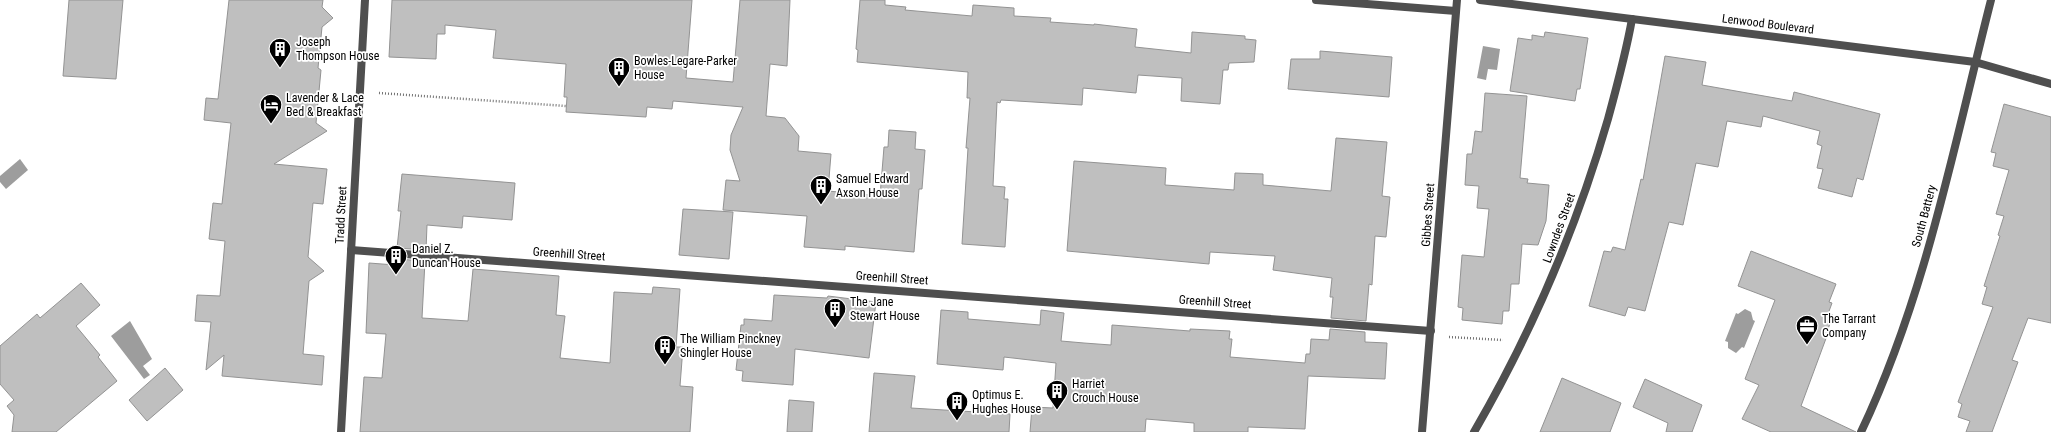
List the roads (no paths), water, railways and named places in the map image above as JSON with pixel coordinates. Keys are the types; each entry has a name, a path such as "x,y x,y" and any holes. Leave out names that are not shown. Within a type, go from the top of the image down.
{"street":[{"name":"Tradd Street","path":"341,432 365,0"},
{"path":"1316,0 1456,11"},
{"name":"Gibbes Street","path":"1422,432 1457,0"},
{"name":"Lenwood Boulevard","path":"1480,0 1975,62 2051,84"},
{"name":"South Battery","path":"1861,432 1906,320 1931,238 1991,0"},
{"name":"Lowndes Street","path":"1474,432 1507,375 1543,300 1568,241 1598,154 1628,44 1632,19"},
{"name":"Greenhill Street","path":"351,250 1431,331"}],"place":[{"name":"Joseph Thompson House","path":"280,68"},
{"name":"Bowles-Legare-Parker House","path":"619,88"},
{"name":"Lavender & Lace Bed & Breakfast","path":"271,124"},
{"name":"Samuel Edward Axson House","path":"821,206"},
{"name":"Daniel Z. Duncan House","path":"396,276"},
{"name":"The Jane Stewart House","path":"835,328"},
{"name":"The Tarrant Company","path":"1807,346"},
{"name":"The William Pinckney Shingler House","path":"665,366"},
{"name":"Harriet Crouch House","path":"1057,410"},
{"name":"Optimus E. Hughes House","path":"957,422"}]}
